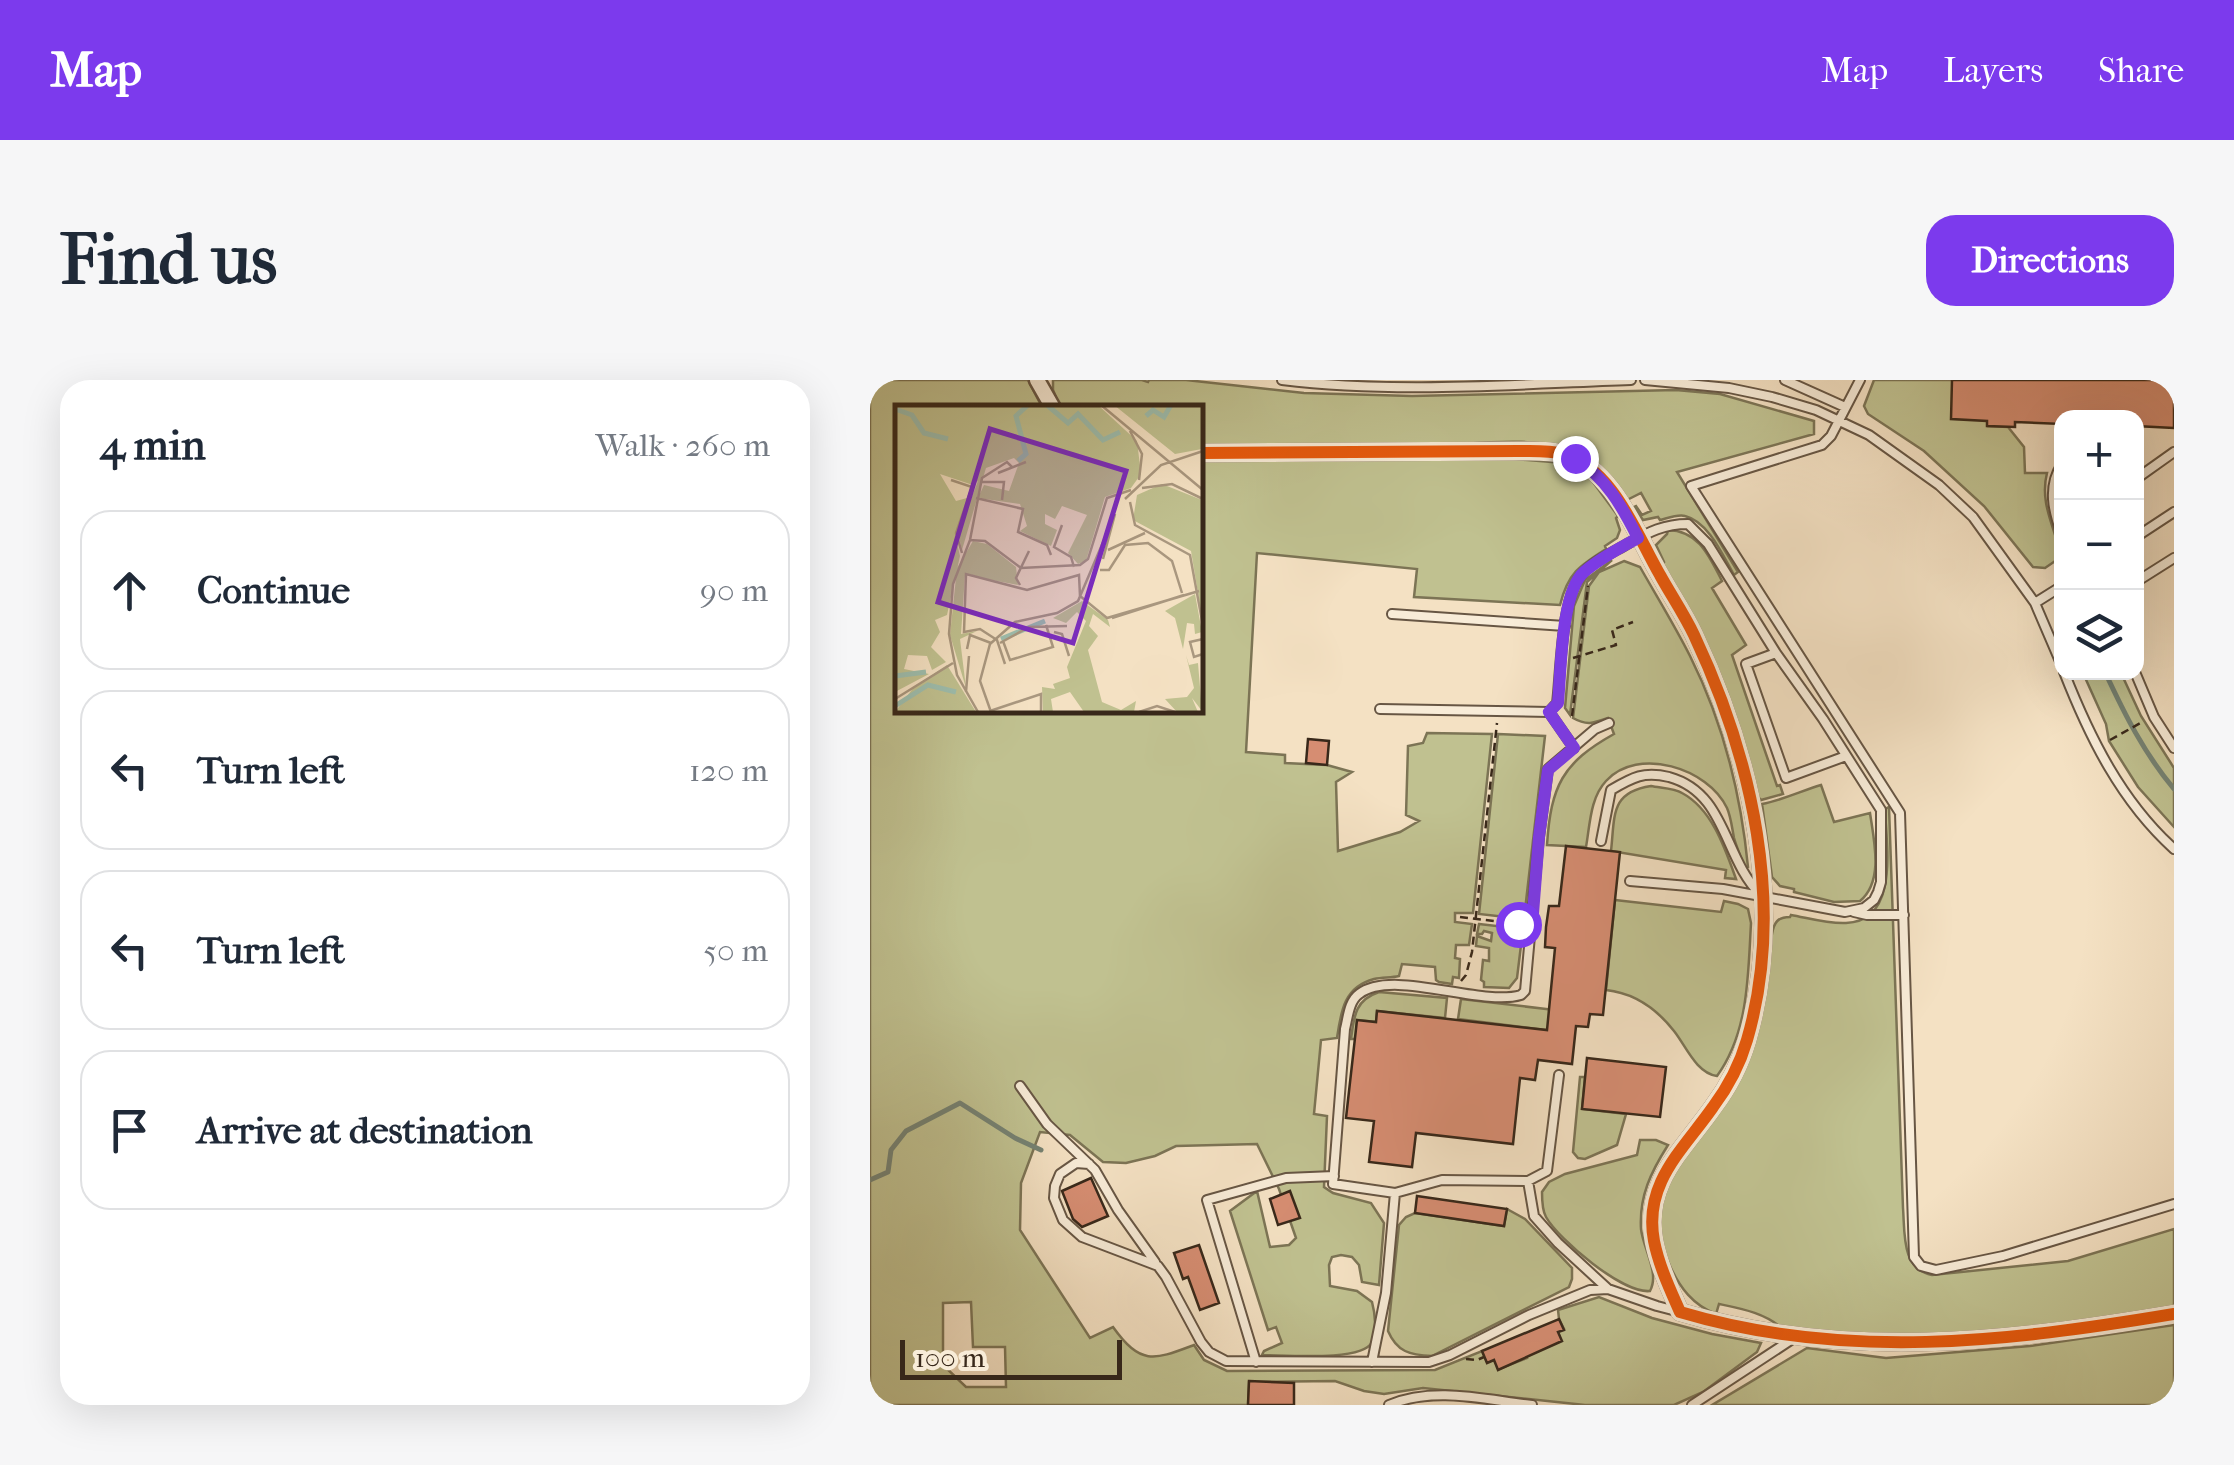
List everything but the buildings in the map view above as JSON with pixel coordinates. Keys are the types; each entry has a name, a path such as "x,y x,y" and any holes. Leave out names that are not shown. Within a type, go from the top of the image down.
{"street":[{"path":"1038,380 1051,404"},
{"path":"1048,380 1051,404"},
{"path":"1202,452 1518,450 1558,452 1575,458 1605,483 1692,632 1720,697 1747,780 1764,898 1758,986 1746,1044 1722,1094 1672,1160 1654,1202 1654,1239 1680,1312 1796,1336 1872,1343 1943,1343 2070,1331 2174,1314"}],"lane":[{"path":"1282,380 1416,387 1631,380"},
{"path":"1646,380 1758,394 1816,410 1869,435 1938,485 1973,518 2035,604 2054,648"},
{"path":"1785,380 1846,407"},
{"path":"1860,380 1831,436 1822,445 1691,486 1900,813 1914,1257 1921,1266 1936,1270 2003,1256 2174,1204"},
{"path":"2144,473 2174,452"},
{"path":"2144,532 2174,512"},
{"path":"1380,709 1549,712 1558,703 1566,611 1580,574 1657,528 1688,524 1708,544 1881,810 1881,882 1874,900 1864,908 1837,912 1723,889 1630,881"},
{"path":"2144,577 2174,558"},
{"path":"2035,604 2056,590"},
{"path":"1392,614 1565,626"},
{"path":"1776,652 1746,664 1786,778 1846,756"},
{"path":"2068,680 2096,747 2122,789 2174,849"},
{"path":"2138,680 2174,748"},
{"path":"1549,712 1574,748"},
{"path":"1560,1075 1547,1171 1528,1181 1442,1180 1395,1193 1333,1184 1345,1029 1356,996 1372,987 1391,985 1521,995 1548,770 1594,729 1608,723"},
{"path":"1601,841 1611,790 1636,775 1658,774 1683,781 1706,798 1747,881 1764,898"},
{"path":"1852,911 1904,915"},
{"path":"1020,1086 1047,1124 1103,1181 1118,1210 1166,1276 1201,1342 1209,1352 1226,1361 1429,1362 1579,1294 1608,1288"},
{"path":"1088,1164 1076,1164 1060,1174 1054,1186 1054,1198 1063,1220 1082,1237 1158,1266"},
{"path":"1256,1362 1207,1200 1286,1178 1334,1176"},
{"path":"1528,1181 1534,1216 1608,1288 1680,1312"},
{"path":"1372,1362 1386,1293 1395,1193"},
{"path":"1692,1405 1796,1336"},
{"path":"1390,1405 1440,1394 1532,1405"}],"path":[{"path":"1572,716 1591,579"},
{"path":"1562,661 1616,645 1612,630 1633,622"},
{"path":"1458,987 1472,952 1498,712"},
{"path":"2110,740 2140,723"},
{"path":"1460,916 1532,926"}],"green space":[{"path":"870,380 1028,380 1041,405 895,405 895,712 1202,712 1202,461 1515,459 1564,463 1590,478 1618,516 1617,538 1576,571 1560,605 1414,597 1417,569 1257,553 1246,752 1285,755 1285,763 1327,765 1352,772 1336,782 1338,851 1400,832 1419,821 1406,815 1408,746 1423,743 1427,733 1492,734 1473,913 1455,913 1455,922 1472,924 1469,945 1456,945 1459,978 1453,977 1452,984 1439,982 1435,967 1402,964 1399,976 1374,979 1356,988 1343,1010 1337,1038 1321,1040 1314,1114 1327,1116 1324,1187 1371,1203 1384,1223 1379,1285 1362,1282 1359,1265 1352,1257 1341,1255 1332,1257 1329,1265 1330,1286 1357,1291 1372,1302 1372,1342 1366,1348 1339,1355 1262,1355 1282,1343 1276,1327 1268,1330 1230,1211 1257,1191 1270,1247 1289,1245 1296,1238 1279,1189 1257,1144 1176,1146 1126,1163 1103,1162 1070,1135 1040,1132 1021,1183 1020,1230 1090,1338 1113,1327 1132,1348 1149,1356 1194,1345 1204,1360 1227,1371 1435,1370 1482,1351 1487,1362 1494,1360 1499,1369 1527,1358 1523,1347 1544,1348 1561,1341 1558,1332 1564,1329 1558,1310 1599,1297 1652,1318 1761,1343 1757,1352 1703,1392 1674,1405 1585,1405 1423,1388 1384,1394 1335,1381 1249,1382 1248,1405 870,1405","holes":["971,1302 973,1347 1005,1347 1006,1387 966,1387 943,1365 943,1303"]},
{"path":"1053,380 1186,380 1304,393 1412,396 1676,390 1720,394 1814,421 1814,434 1677,472 1738,572 1734,575 1714,541 1694,519 1682,516 1643,520 1634,507 1642,515 1651,511 1641,493 1627,500 1600,466 1561,447 1506,442 1403,447 1202,447 1202,405 1059,405"},
{"path":"1874,380 1952,380 1988,426 2008,427 2024,447 2025,473 2047,473 2054,562 2045,568 2033,567 1984,506 1924,451 1868,414 1864,406"},
{"path":"1668,530 1695,540 1722,581 1712,588 1746,645 1732,655 1783,794 1761,800 1758,797 1727,692 1662,564 1656,545"},
{"path":"1612,560 1587,582 1570,715 1565,708 1574,606 1585,580"},
{"path":"1624,561 1640,567 1702,681 1729,759 1748,867 1745,868 1727,808 1718,794 1689,773 1653,764 1620,770 1606,781 1594,804 1586,847 1547,845 1552,807 1562,778 1582,755 1614,734 1608,718 1590,723 1573,718 1589,586 1599,572"},
{"path":"2086,680 2124,680 2141,716 2174,768 2174,827 2138,787 2109,741 2106,724"},
{"path":"1498,734 1545,736 1524,919 1479,914"},
{"path":"1821,785 1834,822 1870,813 1875,872 1860,901 1834,902 1794,892 1772,877 1762,804"},
{"path":"1651,786 1679,791 1702,809 1716,830 1736,879 1725,878 1726,870 1611,851 1621,800"},
{"path":"1889,807 1903,1208 1910,1258 1915,1266 1932,1275 2068,1261 2174,1229 2174,1307 1985,1335 1896,1339 1783,1329 1761,1315 1719,1304 1716,1314 1694,1301 1678,1282 1661,1237 1661,1211 1667,1187 1727,1100 1747,1059 1761,1006 1769,934 1777,921 1791,915 1846,923 1863,919 1875,909 1886,878 1885,809"},
{"path":"1615,900 1721,912 1724,901 1748,909 1751,923 1745,1002 1735,1041 1717,1076 1697,1064 1660,1015 1635,998 1606,990"},
{"path":"1479,924 1523,929 1517,978 1509,988 1484,987 1483,960 1489,961 1489,948 1476,946 1477,936 1491,941 1492,933 1477,934"},
{"path":"1379,992 1447,998 1445,1018 1377,1011 1376,1022 1357,1020 1356,1039 1351,1039 1360,1004"},
{"path":"1461,999 1555,1010 1553,1031 1458,1019"},
{"path":"1580,1077 1585,1077 1582,1109 1626,1114 1617,1145 1585,1159 1573,1152"},
{"path":"1640,1140 1668,1145 1651,1175 1642,1206 1641,1229 1653,1276 1650,1291 1624,1284 1578,1251 1553,1227 1542,1202 1542,1192 1549,1182 1637,1155"},
{"path":"1507,1209 1525,1219 1572,1268 1569,1287 1432,1356 1400,1348 1388,1331 1399,1225 1415,1213 1504,1226"},
{"path":"2174,1325 2174,1405 1712,1405 1807,1348 1886,1358 2030,1346"}],"waterway":[{"path":"2109,680 2153,762 2174,789"},
{"path":"870,1180 888,1172 891,1150 906,1131 960,1103 1041,1150"}],"cycle path":[{"path":"1202,453 1558,453 1596,473 1622,505 1694,635 1715,682 1747,782 1763,885 1758,989 1744,1049 1724,1091 1668,1168 1654,1202 1656,1250 1680,1312 1803,1337 1865,1342 1988,1339 2174,1314"}],"route":[{"path":"1518,924 1532,926 1548,770 1574,748 1549,712 1558,703 1566,611 1580,574 1638,538 1605,483 1575,458"}]}
